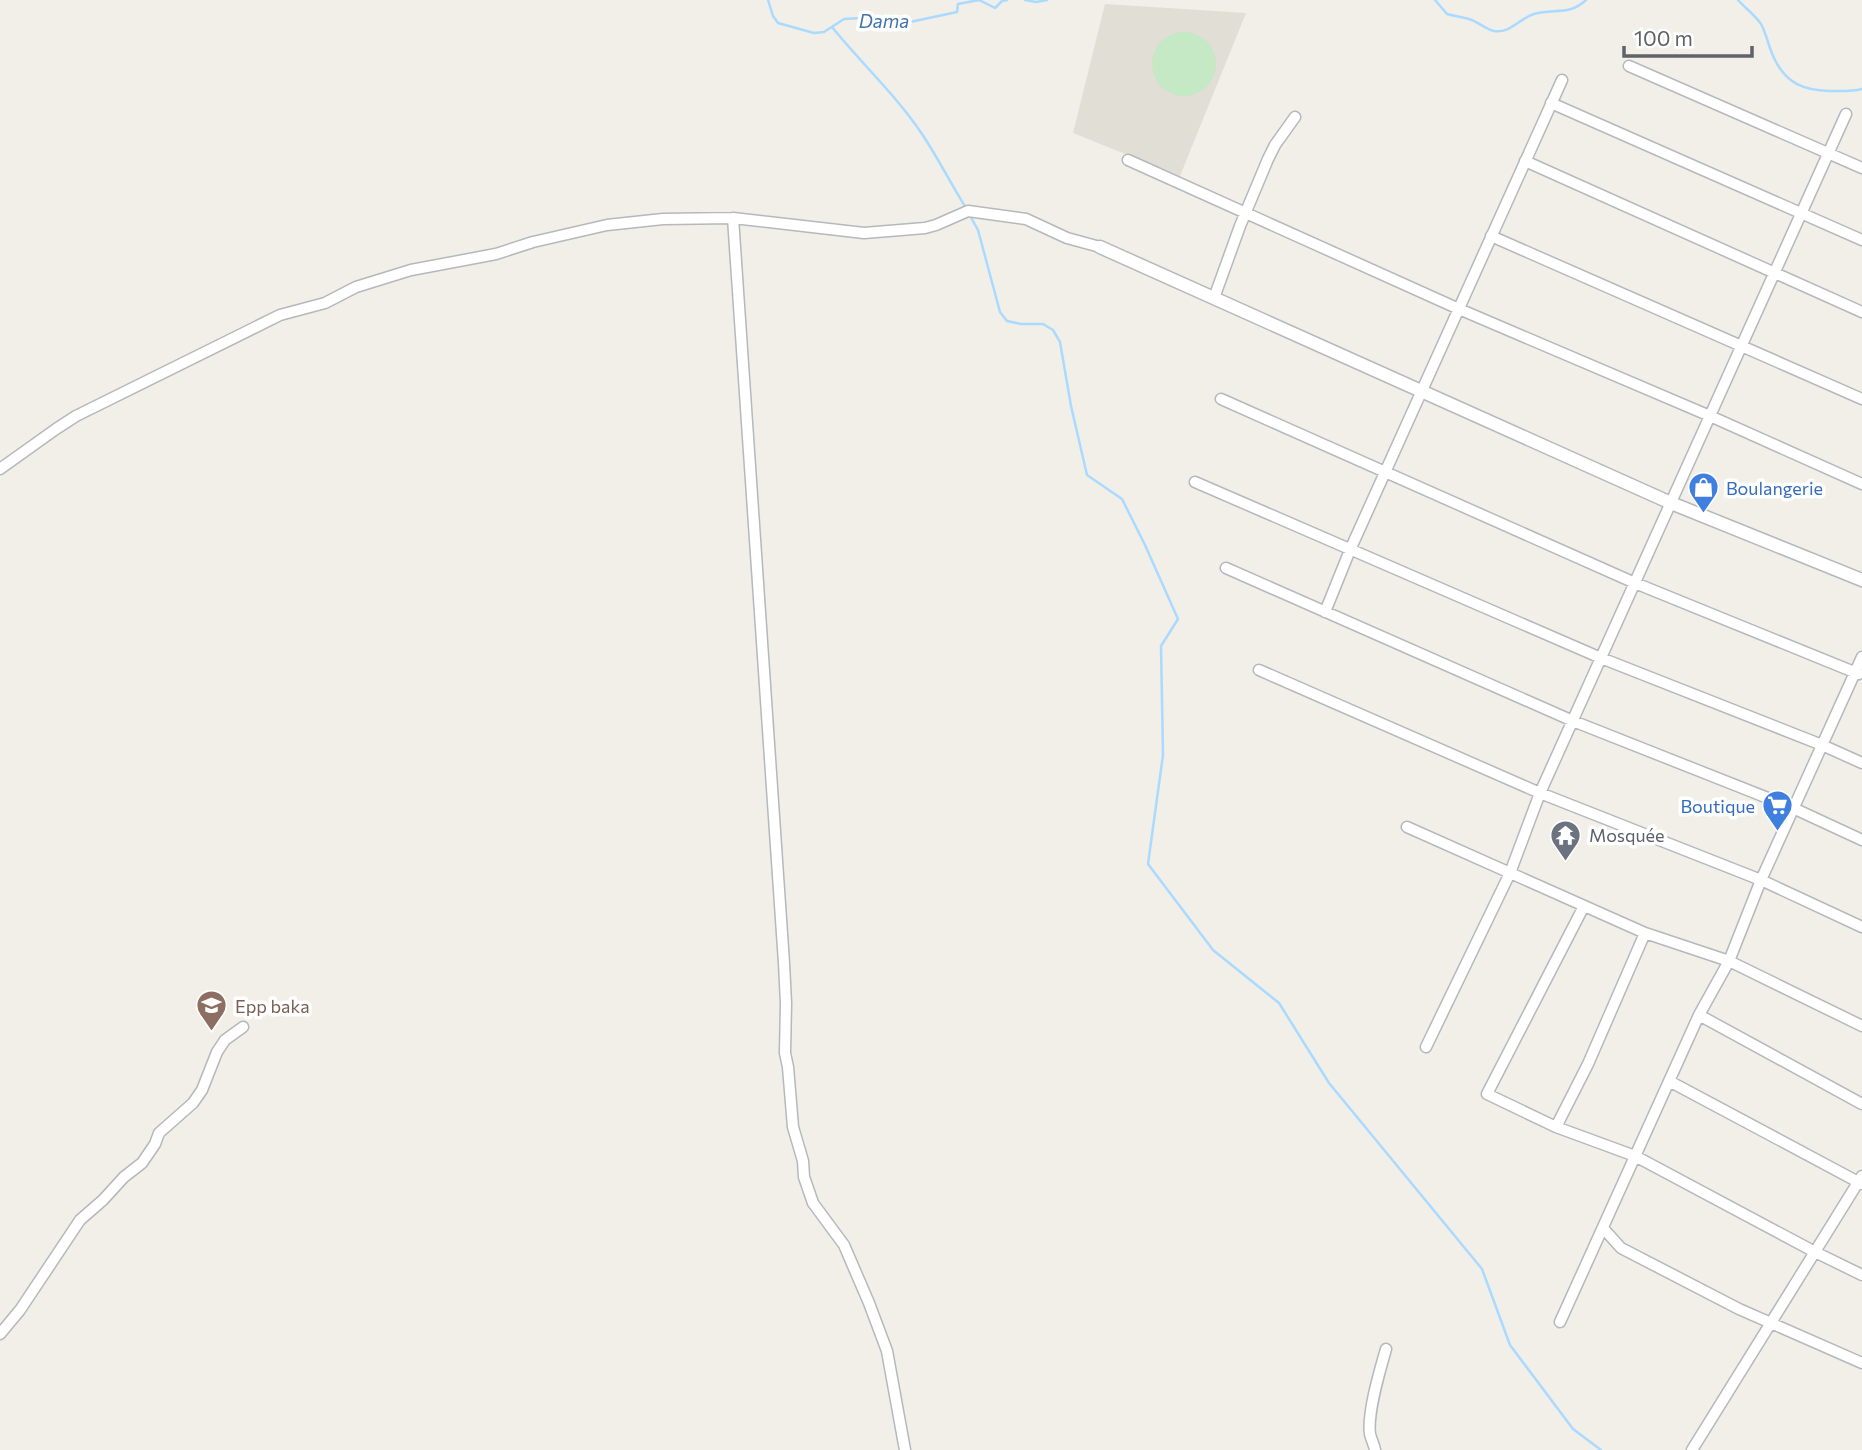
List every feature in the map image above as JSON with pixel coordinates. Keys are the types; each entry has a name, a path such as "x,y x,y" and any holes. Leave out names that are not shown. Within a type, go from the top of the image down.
{"street":[{"path":"1629,66 1862,168"},
{"path":"1325,611 1562,80"},
{"path":"1551,103 1862,240"},
{"path":"1426,1047 1510,873 1541,793 1846,114"},
{"path":"1214,298 1245,213 1275,145 1295,117"},
{"path":"1128,160 1459,309 1862,484"},
{"path":"1525,161 1862,312"},
{"path":"0,469 55,429 280,315 325,303 356,287 418,268 496,254 533,242 607,225 663,219 733,218 864,233 925,228 968,211 1026,219 1067,238 1100,247 1671,503 1862,580"},
{"path":"733,218 784,963 785,1052 793,1127 813,1203 844,1245 887,1351 905,1450"},
{"path":"1491,236 1862,399"},
{"path":"1221,400 1635,583 1859,673"},
{"path":"1195,482 1601,658 1862,763"},
{"path":"1226,568 1573,721 1793,808 1862,840"},
{"path":"1560,1322 1699,1015 1729,961 1793,808 1859,673 1862,657"},
{"path":"1259,670 1541,793 1761,880 1862,927"},
{"path":"1407,827 1645,933 1729,961 1862,1026"},
{"path":"1584,906 1487,1094 1556,1127 1635,1156 1862,1275"},
{"path":"1556,1127 1588,1064 1645,933"},
{"path":"1699,1015 1862,1104"},
{"path":"0,1334 20,1310 80,1220 142,1163 159,1133 197,1097 225,1040 243,1027"},
{"path":"1669,1082 1861,1181 1692,1450"},
{"path":"1603,1228 1621,1248 1739,1309 1862,1363"},
{"path":"1375,1450 1370,1435 1371,1418 1386,1349"}],"shaded area":[{"path":"1105,4 1246,13 1180,176 1073,133"}],"green space":[{"path":"1184,32 1202,38 1210,46 1216,64 1210,82 1202,90 1184,96 1166,90 1158,82 1152,64 1158,46 1166,38"}],"waterway":[{"name":"Dama","path":"768,0 778,23 814,33 824,32 844,19 910,22 957,12 958,4 979,0 995,8 1007,0"},
{"name":"Dama","path":"1025,0 1047,0"},
{"name":"Dama","path":"1435,0 1447,14 1500,31 1534,14 1567,10 1586,0"},
{"name":"Dama","path":"1738,0 1761,24 1775,60 1791,80 1804,87 1820,90 1862,89"},
{"path":"832,27 912,120 966,208"},
{"path":"969,214 978,230 1000,312 1007,321 1043,324 1053,330 1060,342 1087,475 1122,499 1178,619 1161,646 1163,755 1148,864 1213,950 1279,1003 1329,1083 1482,1269 1510,1345 1573,1429 1601,1450"}],"place":[{"name":"Boulangerie","path":"1703,515"},
{"name":"Boutique","path":"1778,833"},
{"name":"Mosquée","path":"1566,862"},
{"name":"Epp baka","path":"212,1033"}]}
